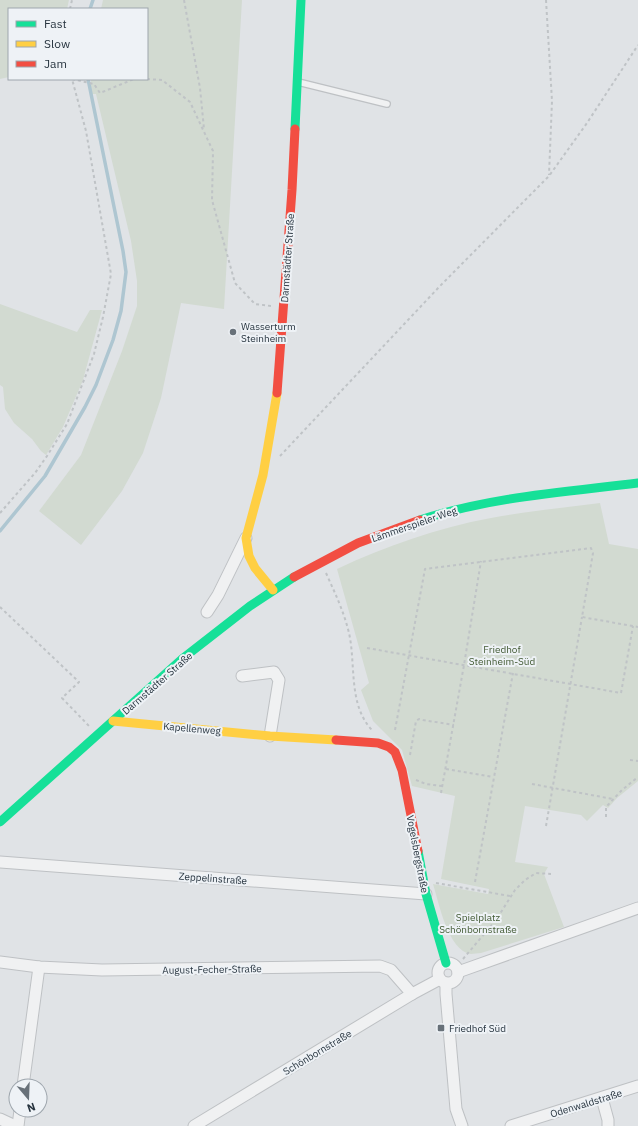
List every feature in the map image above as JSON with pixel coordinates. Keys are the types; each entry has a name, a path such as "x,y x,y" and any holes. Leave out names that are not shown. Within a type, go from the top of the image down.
{"street":[{"name":"Darmstädter Straße","path":"207,612 218,595 246,538 263,475 276,403 292,190 301,0"},
{"name":"Lämmerspieler Weg","path":"273,590 319,563 345,550 393,530 448,511 503,500 638,483"},
{"name":"Darmstädter Straße","path":"0,822 113,721 214,634 273,590 255,568 249,556 246,538"},
{"path":"242,676 274,672 279,680 270,736"},
{"name":"Kapellenweg","path":"113,721 270,736 378,743 391,747"},
{"name":"Vogelsbergstraße","path":"391,747 396,753 402,770 426,894 453,967"},
{"name":"Zeppelinstraße","path":"0,862 426,894"},
{"name":"Schönbornstraße","path":"194,1126 412,994 443,981 450,983 455,980 458,975 453,967 638,908"},
{"name":"August-Fecher-Straße","path":"0,962 39,967 90,970 373,966 385,967 391,970 412,994"},
{"path":"453,967 441,965 438,971 443,981 446,994 456,1109 462,1126"},
{"path":"24,1078 39,967"},
{"name":"Odenwaldstraße","path":"511,1126 638,1086"},
{"path":"602,1098 608,1120 608,1126"},
{"path":"0,1120 16,1126"}],"lane":[{"path":"297,82 387,104"}],"path":[{"path":"184,0 200,88 204,130"},
{"path":"546,0 552,101 549,176"},
{"path":"276,460 440,286 549,176 587,123 638,45"},
{"path":"148,79 162,80 190,102 213,151 212,200 235,283 255,304 283,307"},
{"path":"0,513 35,473 51,451 67,424 94,354 111,274 86,131 72,80"},
{"path":"76,80 94,84 100,93 132,80"},
{"path":"395,730 426,569 591,548 593,554 546,826"},
{"path":"441,793 454,725 481,561"},
{"path":"319,563 334,591 345,619 352,651 356,696 360,710 367,725 376,734"},
{"path":"0,607 79,682 62,698 98,735"},
{"path":"582,617 638,627"},
{"path":"367,648 621,693 633,626"},
{"path":"475,882 513,674"},
{"path":"410,760 416,721 419,719 454,725"},
{"path":"630,760 638,761"},
{"path":"446,769 493,777"},
{"path":"606,817 606,807 638,777"},
{"path":"416,779 426,784 442,786"},
{"path":"532,784 613,799"},
{"path":"453,967 496,920 510,896 525,880 536,873 551,874"},
{"path":"423,880 510,896"}],"green space":[{"path":"0,0 69,0 67,8 8,8 8,77 0,79"},
{"path":"103,0 242,0 224,309 181,303 161,398 143,453 122,491 81,545 39,511 81,455 122,351 137,306 137,281 131,241 96,94 91,94 91,80 148,80 148,8 101,8"},
{"path":"0,304 77,332 90,310 102,310 83,380 63,427 46,455 32,439 14,423 5,409 3,387 0,385"},
{"name":"Friedhof Steinheim-Süd","path":"600,503 609,544 638,549 638,781 617,798 608,808 603,805 587,821 581,815 525,806 515,862 548,867 544,874 564,927 481,953 471,954 463,951 450,936 433,884 488,894 489,889 441,879 455,796 412,786 402,750 373,721 361,690 369,683 337,569 393,545 431,532 471,522 532,511"}],"waterway":[{"path":"90,8 93,0"},
{"path":"0,531 45,476 85,407 96,385 113,340 121,311 126,272 88,80"}],"traffic: fast":[{"path":"295,129 301,0"},
{"path":"420,520 446,512 528,496 638,483"},
{"path":"0,822 182,659 250,606 294,577"},
{"path":"418,851 426,894 446,963"}],"traffic: slow":[{"path":"273,590 255,568 249,556 246,538 263,475 277,393"},
{"path":"113,721 270,736 336,740"}],"traffic: jam":[{"path":"277,393 295,129"},
{"path":"294,577 358,543 420,520"},
{"path":"336,740 378,743 389,747 395,752 402,770 418,851"}],"place":[{"name":"Wasserturm Steinheim","path":"233,332"},
{"name":"Friedhof Süd","path":"441,1028"}],"park label":[{"name":"Spielplatz Schönbornstraße","path":"478,922"}]}
